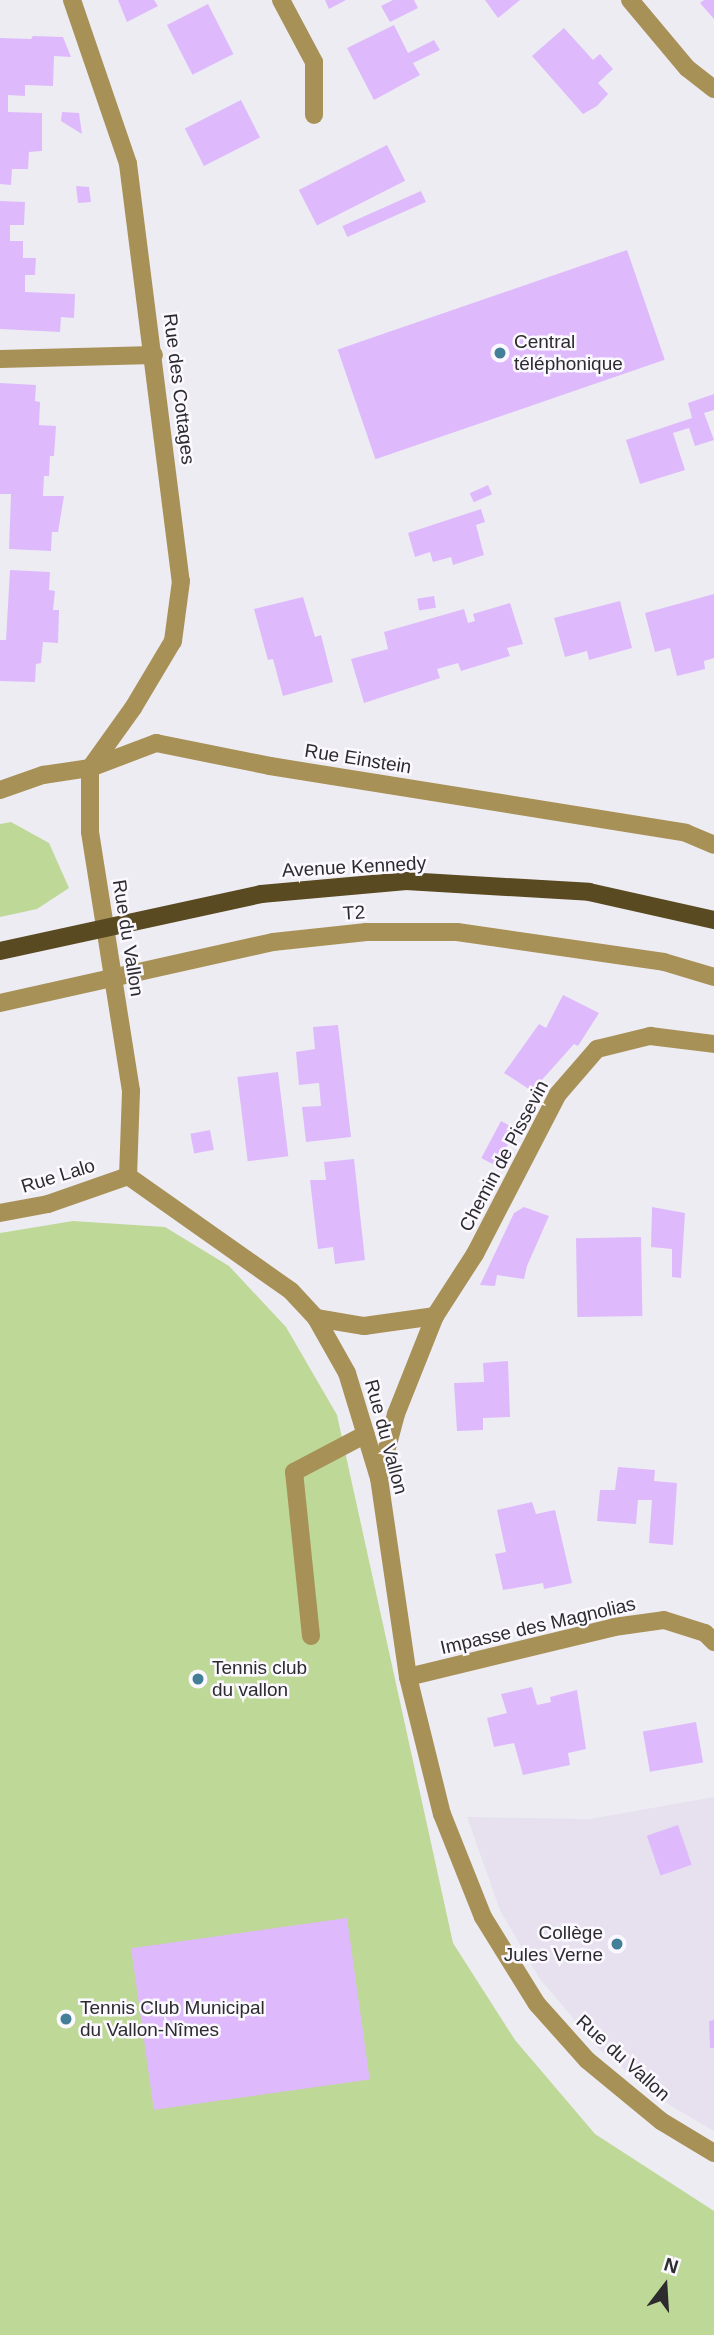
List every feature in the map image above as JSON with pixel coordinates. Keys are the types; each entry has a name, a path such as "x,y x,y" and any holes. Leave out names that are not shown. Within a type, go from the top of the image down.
{"main road":[{"name":"Avenue Kennedy","path":"0,951 261,894 407,881 576,891 714,920"}],"street":[{"name":"Rue des Cottages","path":"72,0 128,163 181,581 173,640 132,708 90,768"},
{"path":"281,0 314,62 314,115"},
{"path":"631,0 687,68 714,89"},
{"path":"0,359 154,355"},
{"name":"Rue Einstein","path":"0,790 43,775 90,768 156,743 270,766 686,833 714,845"},
{"name":"Rue du Vallon","path":"90,768 89,832 131,1091 128,1176 291,1291 316,1318 347,1373 379,1478 408,1678 442,1814 483,1917 537,2004 587,2060 661,2121 714,2152"},
{"name":"T2","path":"0,1003 273,942 366,932 457,932 664,962 714,977"},
{"name":"Chemin de Pissevin","path":"379,1478 396,1414 435,1316 475,1254 558,1094 597,1048 650,1036 714,1044"},
{"name":"Rue Lalo","path":"0,1213 48,1204 128,1176"},
{"path":"316,1318 364,1326 435,1316"},
{"path":"311,1636 294,1472 366,1434"},
{"name":"Impasse des Magnolias","path":"408,1678 614,1627 664,1620 705,1633 714,1642"}],"shaded area":[{"name":"Collège Jules Verne","path":"714,1797 714,2131 671,2106 600,2050 539,1978 500,1910 467,1817 590,1819"}],"green space":[{"path":"11,822 49,843 69,888 37,909 0,917 0,824"},
{"name":"Tennis club du vallon","path":"73,1221 165,1227 229,1266 286,1327 337,1415 453,1943 515,2040 595,2134 714,2211 714,2335 0,2335 0,1233"}],"building":[{"path":"118,0 154,0 158,6 127,22"},
{"path":"325,0 346,0 329,9"},
{"path":"393,0 414,0 418,8 390,22 381,6"},
{"path":"485,0 520,0 498,18"},
{"path":"714,0 714,19 700,3"},
{"path":"208,4 233,54 192,75 167,25"},
{"path":"394,25 408,53 434,40 440,50 413,63 420,75 374,100 347,48"},
{"path":"564,28 593,60 600,54 613,69 598,83 608,94 597,106 583,114 532,56"},
{"path":"33,36 63,37 71,57 54,56 53,86 25,85 25,96 8,95 8,112 42,113 42,151 29,152 28,169 12,169 11,185 0,184 0,38 31,39"},
{"path":"241,100 260,137 204,166 185,129"},
{"path":"62,112 79,113 82,134 61,121"},
{"path":"387,145 405,181 317,226 299,190"},
{"path":"76,186 89,187 91,202 78,203"},
{"path":"421,191 426,202 347,237 342,226"},
{"path":"0,201 25,202 24,225 10,225 10,241 23,241 23,258 36,258 35,275 25,275 25,292 75,294 74,318 61,317 60,332 0,329"},
{"name":"Central téléphonique","path":"627,250 665,360 375,459 338,350"},
{"path":"0,383 36,385 35,401 40,402 39,425 56,426 54,456 50,456 49,476 44,476 43,496 64,496 58,532 52,532 51,551 9,549 11,494 0,494"},
{"path":"714,394 714,410 704,413 714,440 695,446 689,428 673,433 685,470 640,484 626,440 692,418 688,403"},
{"path":"488,485 492,494 474,502 470,493"},
{"path":"481,509 485,522 476,525 484,555 453,565 451,557 433,562 430,552 415,557 408,533"},
{"path":"10,570 50,572 49,590 55,591 53,610 59,610 58,643 43,642 41,663 36,664 35,682 0,681 0,640 6,640"},
{"path":"714,594 714,658 704,661 705,669 677,676 670,648 655,652 645,613"},
{"path":"434,596 436,608 419,611 417,599"},
{"path":"303,597 315,637 321,635 333,682 283,696 273,659 268,660 254,609"},
{"path":"620,601 632,648 589,660 587,651 565,657 554,618"},
{"path":"510,603 523,644 507,648 510,656 461,671 458,663 437,669 440,678 364,703 351,659 388,649 384,632 464,609 468,623 475,621 473,614"},
{"path":"563,995 599,1013 578,1046 574,1044 532,1091 504,1073 539,1024 546,1028"},
{"path":"338,1025 351,1137 306,1142 302,1107 321,1106 319,1083 299,1085 296,1052 315,1049 313,1027"},
{"path":"278,1072 288,1156 248,1161 237,1077"},
{"path":"501,1121 516,1129 496,1166 481,1158"},
{"path":"210,1130 214,1150 194,1153 190,1134"},
{"path":"354,1159 365,1260 335,1264 333,1247 318,1249 310,1180 326,1180 324,1162"},
{"path":"524,1207 549,1216 524,1279 497,1275 495,1286 480,1285 514,1213"},
{"path":"652,1207 685,1213 681,1278 672,1277 672,1249 651,1247"},
{"path":"641,1237 642,1316 577,1317 576,1238"},
{"path":"508,1361 510,1417 483,1418 483,1430 457,1431 454,1383 484,1382 483,1363"},
{"path":"618,1467 655,1470 654,1481 677,1483 673,1545 649,1543 652,1500 638,1500 636,1524 597,1521 600,1490 615,1490"},
{"path":"532,1502 536,1514 555,1510 572,1583 544,1589 543,1583 503,1590 495,1554 506,1552 497,1510"},
{"path":"532,1687 537,1705 551,1702 550,1697 577,1690 586,1749 568,1753 570,1765 523,1775 514,1743 494,1747 487,1718 507,1713 501,1694"},
{"path":"696,1722 703,1762 650,1772 643,1731"},
{"path":"678,1825 692,1865 660,1875 647,1836"},
{"path":"347,1918 370,2079 154,2110 131,1948"},
{"path":"714,2020 714,2048 710,2048 709,2021"}],"place":[{"name":"Central téléphonique","path":"500,353"},
{"name":"Tennis club du vallon","path":"198,1679"},
{"name":"Collège Jules Verne","path":"617,1944"},
{"name":"Tennis Club Municipal du Vallon-Nîmes","path":"66,2019"}]}
